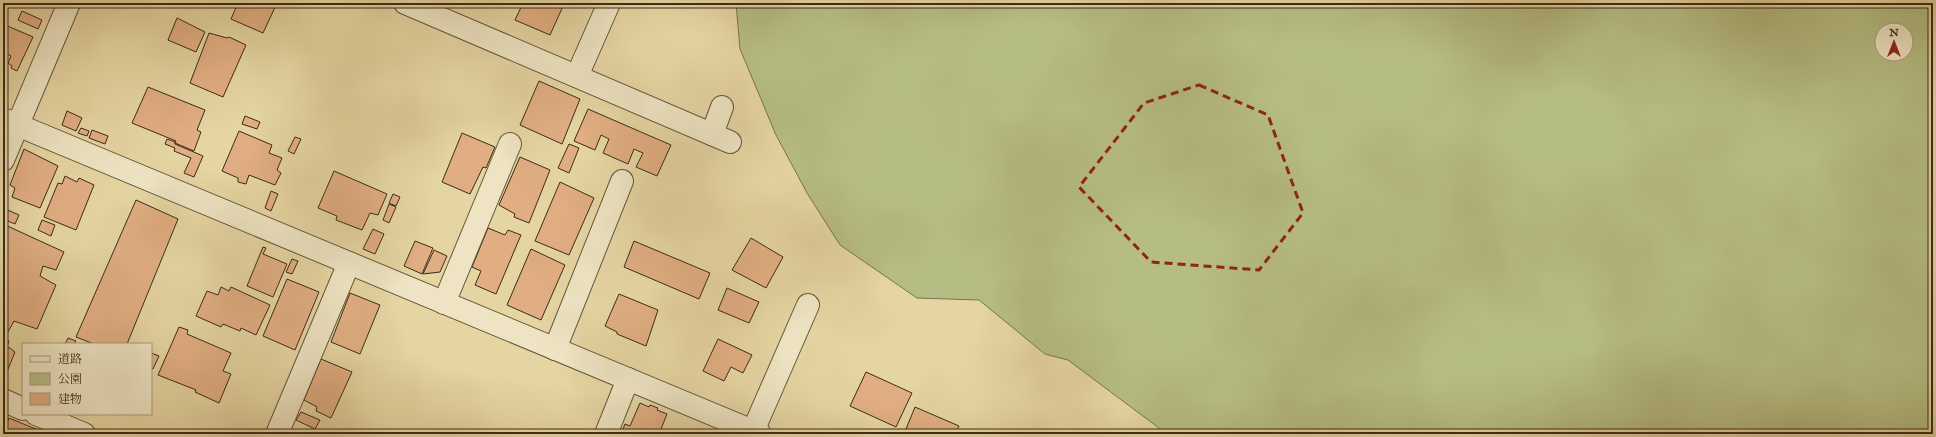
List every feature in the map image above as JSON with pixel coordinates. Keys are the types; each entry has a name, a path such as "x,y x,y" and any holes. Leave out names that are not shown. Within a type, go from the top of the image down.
{"street":[{"path":"3,160 11,122 69,3"},
{"path":"405,3 721,138 722,107"},
{"path":"576,76 609,3"},
{"path":"11,122 756,433 808,305"},
{"path":"444,302 510,144"},
{"path":"555,349 622,181"},
{"path":"277,434 349,263"},
{"path":"606,434 628,379"},
{"path":"3,400 22,409"},
{"path":"37,415 58,429 84,434"}],"highlighted area":[{"path":"1199,85 1268,115 1303,213 1259,270 1151,262 1079,187 1144,103"}],"green space":[{"path":"736,3 1933,3 1933,434 1167,434 1068,360 1045,354 979,300 917,298 840,245 807,193 776,135 740,49"}],"building":[{"path":"28,3 43,3 41,8"},
{"path":"238,3 277,3 263,33 231,19"},
{"path":"523,3 564,4 550,35 515,20"},
{"path":"22,11 42,20 38,29 18,20"},
{"path":"177,18 205,32 196,52 168,40"},
{"path":"3,24 33,37 17,71 11,68 12,66 8,63 11,56 3,52"},
{"path":"209,33 227,38 229,37 246,45 223,97 190,83"},
{"path":"539,81 580,99 562,144 520,125"},
{"path":"148,87 205,110 197,130 201,132 194,151 175,143 176,141 132,123"},
{"path":"588,109 671,145 657,176 636,167 643,153 634,149 628,164 603,153 609,139 601,135 595,150 574,141"},
{"path":"67,111 82,118 76,131 62,125"},
{"path":"245,116 260,122 257,129 242,124"},
{"path":"81,128 89,131 87,136 78,133"},
{"path":"92,130 108,136 105,144 89,138"},
{"path":"239,131 272,145 269,153 282,158 277,170 281,173 275,185 249,175 246,184 238,182 238,178 222,171"},
{"path":"462,133 495,147 486,168 483,167 470,194 442,182"},
{"path":"295,137 301,139 294,154 288,151"},
{"path":"167,139 203,156 194,177 184,173 191,158 174,151 175,148 165,144"},
{"path":"569,144 579,148 569,173 558,168"},
{"path":"24,149 58,166 40,208 12,197 15,188 10,185"},
{"path":"520,157 550,170 529,223 514,217 515,214 499,205"},
{"path":"334,171 387,194 378,215 370,213 362,230 336,220 337,216 318,208"},
{"path":"65,176 77,182 79,178 94,185 76,230 44,217 58,183 62,184"},
{"path":"560,182 594,198 569,255 535,241"},
{"path":"271,191 278,194 271,211 265,208"},
{"path":"393,194 400,197 396,206 389,203"},
{"path":"136,200 178,219 127,343 91,343 76,337"},
{"path":"389,204 396,207 389,223 383,220"},
{"path":"3,208 19,215 15,224 3,219"},
{"path":"42,220 55,225 51,236 38,230"},
{"path":"3,224 64,252 56,270 43,266 40,276 56,285 37,329 14,321 8,332 3,330"},
{"path":"488,228 505,235 508,230 521,235 496,294 475,285 481,271 472,267"},
{"path":"373,229 384,234 375,254 363,249"},
{"path":"751,238 783,257 766,288 732,270"},
{"path":"415,241 433,248 422,274 404,266"},
{"path":"634,241 710,273 699,299 624,267"},
{"path":"263,247 266,248 263,254 287,264 273,297 247,286"},
{"path":"531,249 565,265 541,320 507,305"},
{"path":"434,250 447,256 440,272 423,274"},
{"path":"292,259 298,261 292,274 286,272"},
{"path":"287,279 319,292 295,350 263,336"},
{"path":"221,287 229,291 231,287 270,305 256,335 241,328 240,331 223,324 221,327 196,316 207,291 218,295"},
{"path":"727,288 759,302 749,323 718,310"},
{"path":"350,293 380,305 360,354 331,342"},
{"path":"619,294 658,310 646,346 617,334 617,332 605,326"},
{"path":"179,327 188,330 187,334 231,353 223,371 231,374 219,403 195,392 196,390 158,375"},
{"path":"68,338 76,341 75,343 66,343"},
{"path":"3,339 9,341 7,346 15,352 6,374 3,372"},
{"path":"718,339 752,355 743,373 731,367 724,381 703,371"},
{"path":"152,353 159,356 152,368"},
{"path":"321,359 352,372 331,418 316,411 317,407 304,400"},
{"path":"866,372 912,393 896,427 850,406"},
{"path":"640,403 649,407 650,405 658,408 657,410 667,414 659,434 621,434 625,424 630,426"},
{"path":"915,407 959,426 955,434 904,434"},
{"path":"301,412 320,420 315,429 296,420"},
{"path":"9,418 43,432 42,434 3,434"}]}
